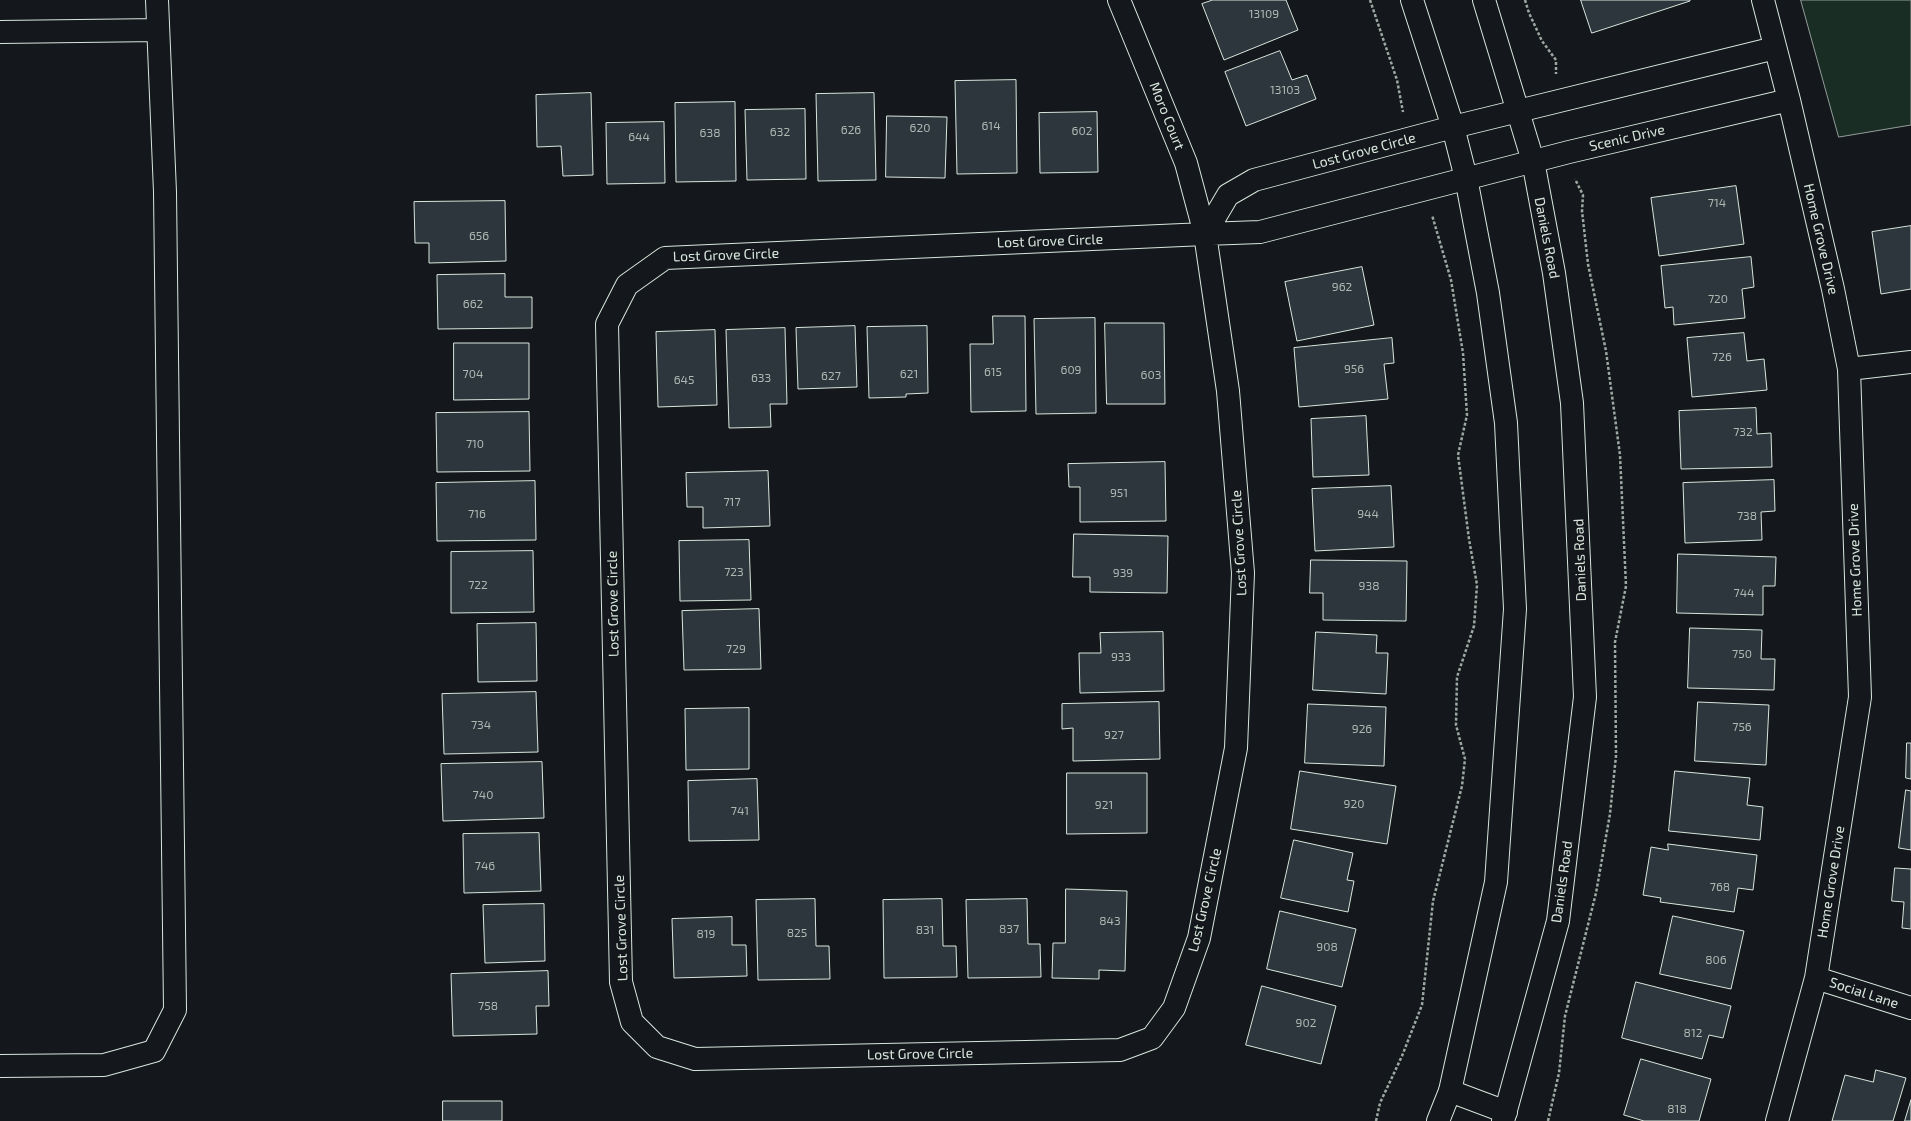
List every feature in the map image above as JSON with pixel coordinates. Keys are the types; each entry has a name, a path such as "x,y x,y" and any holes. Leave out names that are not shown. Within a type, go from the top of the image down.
{"street":[{"path":"0,1066 104,1065 154,1051 175,1010 165,192 157,0"},
{"name":"Moro Court","path":"1119,0 1186,163 1205,234"},
{"path":"1412,0 1453,128 1466,178 1488,292 1506,423 1515,609 1496,882 1450,1091 1438,1121"},
{"name":"Daniels Road","path":"1484,0 1533,161 1554,273 1572,403 1585,697 1558,921 1504,1117"},
{"name":"Home Grove Drive","path":"1763,0 1789,100 1833,289 1849,369 1860,697 1816,978 1777,1121"},
{"path":"0,32 158,30"},
{"path":"1453,128 1775,48"},
{"name":"Scenic Drive","path":"1466,178 1789,100"},
{"name":"Lost Grove Circle","path":"1453,128 1254,180 1228,195 1205,234 1228,391 1243,573 1236,748 1199,938 1174,1008 1152,1038 1120,1050 695,1059 657,1047 632,1022 621,982 607,324 627,285 665,258 1205,234 1260,232 1466,178"},
{"path":"1849,369 1911,362"},
{"name":"Social Lane","path":"1816,978 1911,1008"},
{"path":"1450,1091 1504,1117"}],"path":[{"path":"1370,0 1397,80 1400,101 1410,139"},
{"path":"1376,1121 1380,1103 1402,1056 1422,1005 1433,901 1462,786 1465,759 1456,725 1457,677 1474,626 1477,585 1469,539 1458,456 1467,415 1463,353 1451,280 1425,189"}],"green space":[{"path":"1801,0 1911,0 1911,125 1839,137"}],"building":[{"path":"1213,0 1286,0 1298,30 1224,60 1202,4"},
{"path":"1581,0 1690,0 1690,1 1592,33"},
{"path":"1280,51 1292,80 1307,75 1316,99 1246,126 1225,72"},
{"path":"1016,80 1017,173 957,174 955,81"},
{"path":"591,93 593,175 563,176 561,146 537,147 536,95"},
{"path":"874,93 876,180 818,181 816,94"},
{"path":"735,102 736,181 676,182 675,103"},
{"path":"805,109 806,179 747,180 745,110"},
{"path":"1097,112 1098,172 1040,173 1039,113"},
{"path":"887,116 947,117 945,178 886,177"},
{"path":"664,122 665,183 607,184 606,123"},
{"path":"1736,186 1744,244 1659,256 1651,198"},
{"path":"505,201 506,261 429,263 429,243 415,243 414,202"},
{"path":"1911,226 1911,289 1881,294 1872,232"},
{"path":"1751,257 1754,287 1742,289 1745,318 1674,325 1673,307 1665,308 1661,266"},
{"path":"1362,267 1374,325 1297,341 1285,282"},
{"path":"505,274 505,297 532,297 532,328 438,329 437,275"},
{"path":"993,316 1025,316 1026,411 971,412 970,344 993,344"},
{"path":"1095,318 1096,413 1036,414 1034,319"},
{"path":"1105,323 1164,323 1165,404 1107,404"},
{"path":"855,326 857,387 798,389 796,328"},
{"path":"927,326 928,393 906,394 906,397 869,398 867,327"},
{"path":"785,328 787,404 770,404 771,427 729,428 726,330"},
{"path":"715,330 717,405 658,407 656,332"},
{"path":"1744,333 1747,361 1764,359 1767,390 1692,397 1687,338"},
{"path":"1392,338 1394,363 1384,364 1388,399 1299,407 1294,348"},
{"path":"454,343 529,343 529,399 454,400"},
{"path":"1756,408 1757,434 1771,433 1772,467 1681,469 1679,411"},
{"path":"529,412 530,471 437,472 436,413"},
{"path":"1366,416 1369,475 1313,477 1311,419"},
{"path":"1165,462 1166,521 1080,522 1080,487 1069,487 1068,464"},
{"path":"768,471 770,526 703,528 703,507 687,507 686,473"},
{"path":"1774,480 1775,511 1761,512 1762,540 1685,543 1683,483"},
{"path":"535,481 536,540 437,541 436,483"},
{"path":"1391,486 1394,547 1315,551 1312,489"},
{"path":"1074,534 1168,536 1167,593 1090,592 1090,577 1073,577"},
{"path":"749,540 751,600 680,601 679,541"},
{"path":"533,551 534,612 451,613 451,552"},
{"path":"1678,554 1776,557 1775,586 1763,586 1763,615 1677,613"},
{"path":"1311,560 1407,561 1406,621 1323,620 1323,593 1310,593"},
{"path":"759,609 761,669 684,670 682,611"},
{"path":"536,623 537,681 478,682 477,624"},
{"path":"1690,628 1762,630 1761,659 1775,659 1774,690 1688,688"},
{"path":"1163,632 1164,691 1080,693 1079,653 1101,653 1100,633"},
{"path":"1316,632 1377,635 1376,653 1388,653 1386,694 1313,690"},
{"path":"536,692 538,752 444,754 442,694"},
{"path":"1159,702 1160,759 1073,761 1073,728 1062,729 1062,704"},
{"path":"1698,702 1769,705 1766,765 1695,761"},
{"path":"1308,704 1386,707 1384,766 1305,763"},
{"path":"749,708 749,769 686,770 685,709"},
{"path":"1907,743 1911,743 1911,779 1906,778"},
{"path":"542,762 544,818 443,821 441,764"},
{"path":"1300,771 1396,786 1387,844 1291,829"},
{"path":"1675,771 1750,778 1747,805 1763,807 1760,840 1669,831"},
{"path":"1067,773 1147,773 1147,833 1067,834"},
{"path":"757,779 759,840 689,841 688,781"},
{"path":"1906,790 1911,791 1911,850 1899,848"},
{"path":"539,833 541,891 464,893 463,834"},
{"path":"1294,840 1353,853 1347,880 1354,881 1348,912 1281,898"},
{"path":"1668,844 1757,855 1753,890 1738,888 1734,912 1660,902 1661,898 1643,895 1651,847 1668,850"},
{"path":"1895,868 1911,869 1911,929 1902,928 1904,902 1892,901"},
{"path":"1066,889 1127,891 1125,971 1099,970 1099,979 1052,978 1053,943 1065,943"},
{"path":"815,899 816,946 829,946 830,979 758,980 756,900"},
{"path":"942,899 943,946 956,946 957,977 884,978 883,900"},
{"path":"1027,899 1028,944 1040,944 1041,977 968,978 966,900"},
{"path":"544,904 545,961 485,963 483,905"},
{"path":"1280,911 1356,929 1342,987 1267,969"},
{"path":"1673,916 1744,931 1731,989 1660,974"},
{"path":"732,917 732,945 746,945 747,976 674,978 672,919"},
{"path":"548,971 549,1006 536,1006 537,1034 453,1036 451,974"},
{"path":"1636,982 1731,1006 1723,1038 1709,1035 1702,1059 1622,1038"},
{"path":"1262,986 1336,1006 1321,1064 1246,1045"},
{"path":"1641,1059 1711,1079 1699,1121 1644,1121 1624,1115"},
{"path":"1876,1070 1906,1078 1893,1121 1832,1121 1845,1075 1873,1082"},
{"path":"1911,1100 1911,1121 1905,1121"},
{"path":"443,1101 502,1101 502,1121 443,1121"}]}
